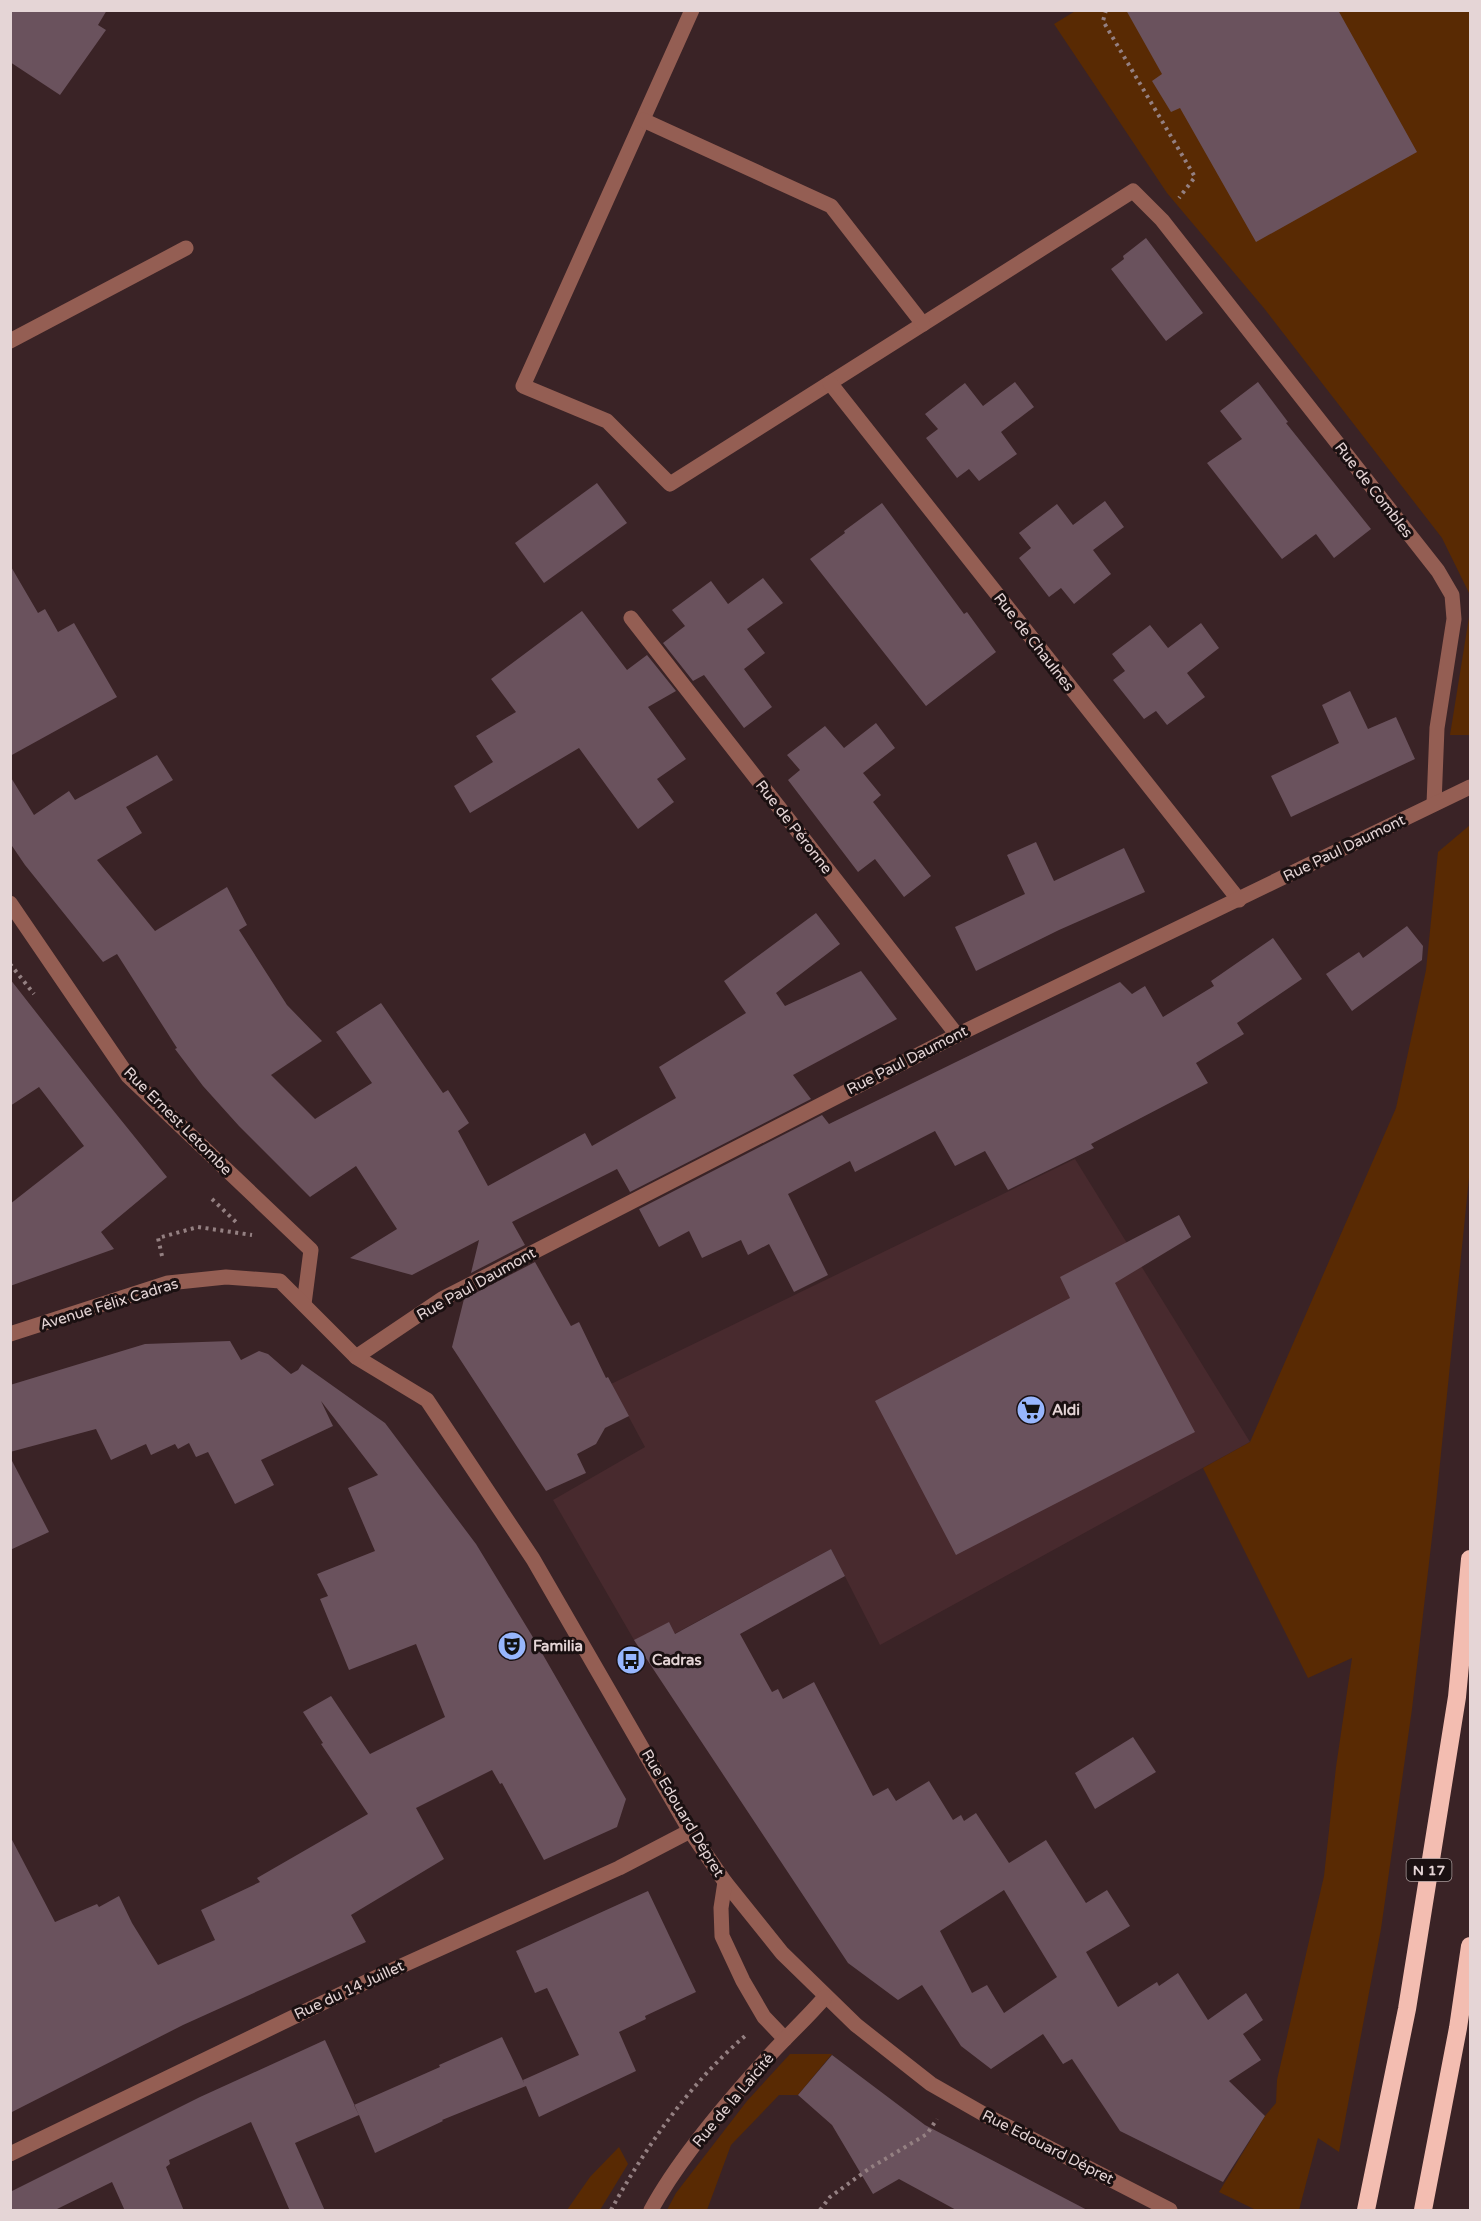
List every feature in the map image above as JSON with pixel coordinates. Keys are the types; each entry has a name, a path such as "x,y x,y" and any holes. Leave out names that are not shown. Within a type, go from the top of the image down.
{"highway":[{"name":"N 17","path":"1366,2211 1407,2009 1456,1697 1470,1559"},
{"path":"1424,2211 1458,2028 1470,1946"}],"street":[{"path":"643,120 831,206 923,324 670,484 607,421 524,386 692,10"},
{"name":"Rue de Combles","path":"923,324 1133,191 1162,220 1438,572 1452,595 1454,619 1437,728 1434,804"},
{"path":"10,341 186,248"},
{"name":"Rue de Chaulnes","path":"830,383 1239,900"},
{"name":"Rue de Péronne","path":"631,618 957,1035"},
{"name":"Rue Paul Daumont","path":"356,1357 442,1299 957,1035 1470,787"},
{"name":"Rue Ernest Letombe","path":"10,903 129,1076 311,1250 304,1304"},
{"name":"Avenue Félix Cadras","path":"10,1334 168,1283 226,1276 280,1281 356,1357"},
{"name":"Rue Edouard Dépret","path":"356,1357 427,1400 533,1558 690,1831 725,1882 782,1953 856,2025 931,2084 1170,2211"},
{"name":"Rue du 14 Juillet","path":"10,2154 368,1981 619,1868 690,1831"},
{"path":"725,1882 721,1908 722,1936 743,1981 764,2017 785,2039"},
{"name":"Rue de la Laicité","path":"651,2211 664,2186 721,2112 825,1997"}],"path":[{"path":"1106,10 1103,21 1195,177 1162,220"},
{"path":"168,1283 158,1238 198,1227 254,1236 273,1215"},
{"path":"820,2211 830,2197 870,2168 927,2134 952,2096"}],"shaded area":[{"path":"1077,10 1470,11 1470,595 1442,538 1263,307 1167,193 1054,24"},
{"path":"1470,611 1470,735 1450,735"},
{"path":"1470,825 1470,1168 1436,1503 1412,1709 1381,1929 1339,2152 1318,2138 1299,2210 1256,2210 1219,2192 1265,2116 1276,2103 1277,2080 1324,1876 1336,1767 1352,1658 1308,1678 1203,1468 1250,1442 1396,1108 1426,970 1438,852"},
{"path":"1075,1159 1250,1442 880,1645 831,1549 641,1652 553,1500 645,1447 611,1384"},
{"path":"790,2054 832,2054 798,2095 779,2095 731,2145 707,2210 667,2210 676,2193 747,2101"},
{"path":"619,2147 628,2164 600,2210 567,2210 590,2177"}],"building":[{"path":"10,10 107,10 98,25 106,30 60,95 10,62"},
{"path":"1126,10 1338,10 1417,152 1256,242 1180,108 1171,112 1152,81 1162,74"},
{"path":"1146,238 1203,313 1166,341 1111,269"},
{"path":"1015,382 1034,407 1001,432 1017,454 979,481 969,469 957,478 926,438 938,429 925,414 965,383 983,406"},
{"path":"1258,382 1288,422 1286,423 1371,529 1334,558 1316,534 1282,559 1207,463 1242,439 1220,411"},
{"path":"597,483 627,523 544,583 515,543"},
{"path":"1105,501 1124,527 1093,550 1111,574 1074,604 1061,588 1049,597 1019,558 1031,548 1019,533 1057,504 1073,525"},
{"path":"882,503 964,614 967,612 996,652 926,706 810,559"},
{"path":"10,565 38,613 45,609 58,632 74,623 117,697 10,756"},
{"path":"763,578 783,603 747,629 765,653 744,669 772,707 744,728 704,675 693,681 663,643 685,626 672,610 711,581 728,604"},
{"path":"582,611 627,670 647,655 676,691 648,707 686,759 657,779 674,802 638,829 579,748 470,813 454,786 493,762 476,736 516,712 491,679"},
{"path":"1201,623 1219,648 1187,673 1205,697 1167,725 1156,711 1144,719 1113,680 1125,671 1112,654 1150,625 1168,648"},
{"path":"1350,691 1368,729 1396,717 1415,759 1291,817 1271,776 1339,743 1322,705"},
{"path":"876,723 895,748 863,773 881,795 873,802 931,876 904,897 875,859 858,872 788,780 800,770 787,755 825,726 844,748"},
{"path":"157,755 173,780 126,807 142,833 97,860 155,931 227,887 247,925 239,930 287,1005 322,1041 271,1075 315,1119 372,1083 336,1032 381,1003 443,1093 448,1090 469,1123 458,1131 488,1186 585,1133 592,1146 676,1098 659,1067 746,1013 724,981 816,913 840,944 776,993 785,1006 861,971 897,1019 793,1075 811,1099 630,1192 617,1169 512,1222 525,1245 471,1273 479,1240 412,1275 350,1258 397,1229 356,1166 310,1197 239,1126 203,1086 175,1049 177,1048 117,954 103,962 10,843 10,776 34,815 69,791 75,800"},
{"path":"1036,842 1054,881 1124,848 1145,892 1059,930 976,971 955,927 1025,894 1007,855"},
{"path":"1407,926 1423,946 1422,960 1352,1011 1326,974 1359,952 1363,958"},
{"path":"1273,938 1302,979 1237,1023 1244,1034 1196,1063 1208,1083 1091,1144 1094,1148 1008,1190 985,1151 955,1166 935,1131 855,1172 850,1161 788,1194 828,1275 794,1292 769,1244 748,1255 741,1240 702,1258 689,1231 659,1247 639,1209 822,1115 829,1124 1120,982 1132,994 1145,986 1163,1017 1214,986 1211,981"},
{"path":"10,979 167,1177 101,1232 114,1249 10,1286 10,1204 84,1146 39,1087 10,1106"},
{"name":"Aldi","path":"1179,1215 1191,1237 1115,1283 1195,1432 956,1555 875,1401 1070,1298 1060,1277"},
{"path":"535,1262 571,1326 579,1322 606,1378 608,1377 629,1416 605,1428 596,1444 577,1454 586,1473 546,1491 452,1347 464,1299"},
{"path":"230,1341 241,1360 259,1351 268,1354 291,1374 302,1364 385,1423 476,1544 626,1799 617,1827 544,1860 502,1783 500,1784 492,1770 416,1808 444,1859 351,1915 366,1942 183,2025 10,2113 10,1836 55,1922 97,1904 99,1907 119,1896 132,1923 158,1965 215,1940 201,1910 260,1882 257,1878 368,1814 321,1744 323,1743 303,1712 331,1696 370,1754 445,1717 416,1644 349,1670 320,1599 328,1596 317,1574 375,1551 348,1488 378,1475 321,1401 333,1426 261,1460 274,1485 235,1504 208,1452 196,1457 189,1443 178,1449 175,1444 151,1455 146,1444 111,1460 96,1429 10,1452 10,1385 145,1344"},
{"path":"10,1457 49,1532 10,1550"},
{"path":"831,1549 845,1576 740,1634 772,1692 778,1689 783,1699 814,1682 873,1796 888,1788 896,1801 929,1781 953,1820 961,1815 964,1821 976,1813 1009,1863 1046,1840 1086,1903 1107,1890 1130,1926 1086,1952 1118,2007 1157,1982 1159,1986 1178,1973 1208,2020 1246,1993 1263,2020 1243,2034 1261,2060 1229,2081 1265,2116 1223,2182 1120,2131 1072,2059 1063,2064 1043,2034 991,2069 961,2046 922,1985 898,2000 848,1963 634,1640 669,1622 675,1634","holes":["1004,1890 1057,1977 1004,2013 987,1985 972,1993 940,1931"]},
{"path":"1133,1737 1156,1772 1095,1809 1075,1773"},
{"path":"648,1891 696,1992 645,2016 646,2019 619,2032 636,2071 539,2117 526,2086 442,2120 375,2153 359,2115 295,2143 325,2211 290,2211 251,2122 169,2160 170,2164 166,2167 184,2211 125,2211 112,2182 53,2211 10,2211 10,2192 200,2097 325,2040 354,2105 502,2037 524,2083 523,2080 579,2055 547,1988 535,1993 516,1951"},
{"path":"832,2055 925,2125 1089,2211 958,2211 899,2179 873,2194 832,2125 798,2095"}],"place":[{"name":"Aldi","path":"1031,1410"},
{"name":"Familia","path":"512,1646"},
{"name":"Cadras","path":"631,1660"}]}
